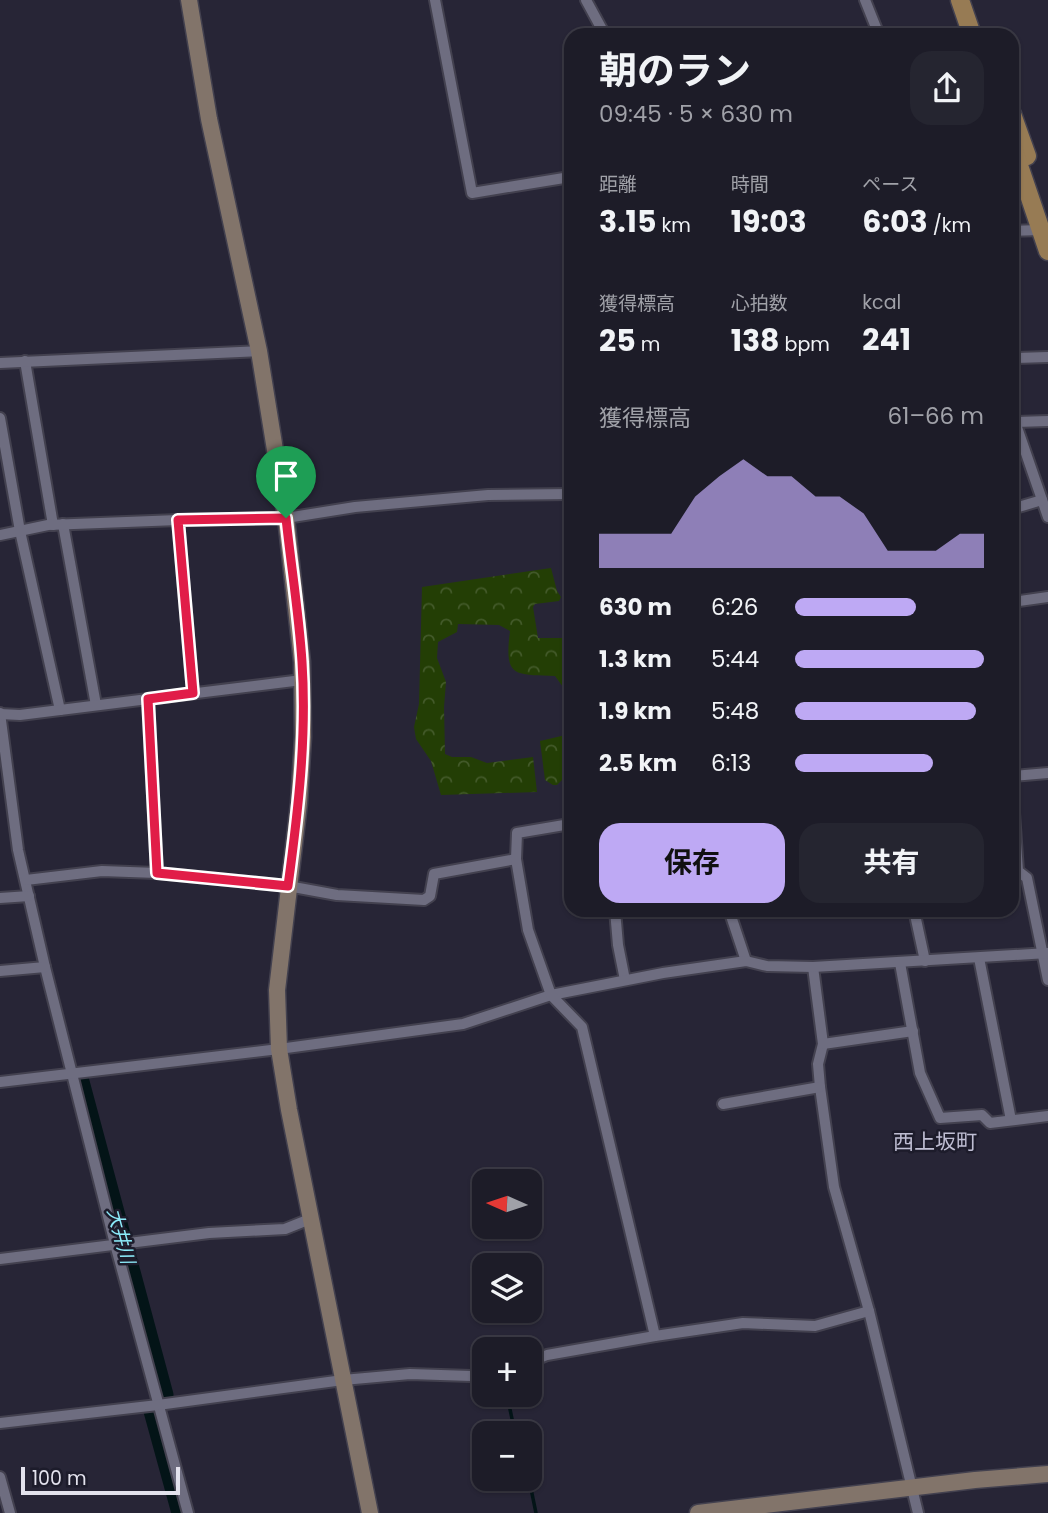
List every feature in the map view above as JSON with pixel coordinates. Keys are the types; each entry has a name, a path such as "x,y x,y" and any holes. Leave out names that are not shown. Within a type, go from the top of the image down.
{"main road":[{"path":"960,0 970,28"},
{"path":"971,0 981,28"},
{"path":"1019,138 1044,224 1048,251"},
{"path":"1019,162 1044,224"}],"street":[{"path":"189,0 214,144 259,351 286,518 302,680 303,737 299,803 277,990 279,1049 310,1219 370,1513"},
{"path":"435,0 472,193 564,178"},
{"path":"586,0 601,28"},
{"path":"865,0 876,28"},
{"path":"1019,229 1044,224"},
{"path":"0,363 259,351"},
{"path":"1019,358 1048,357"},
{"path":"25,361 96,705"},
{"path":"0,418 20,531 60,710"},
{"path":"1019,419 1048,421"},
{"path":"1019,435 1048,517"},
{"path":"0,535 58,525 286,518 355,507 476,496 564,494"},
{"path":"1019,507 1042,500"},
{"path":"178,520 193,693"},
{"path":"1019,601 1048,597"},
{"path":"188,1513 71,1074 18,850 0,714 20,715 302,680"},
{"path":"148,699 157,873"},
{"path":"1019,775 1048,773"},
{"path":"0,796 12,795"},
{"path":"564,825 517,833 516,859 528,930 551,995 582,1027 654,1336"},
{"path":"26,880 102,871 157,873 288,886 337,895 424,900 430,897 434,874 516,859"},
{"path":"1019,873 1027,878 1045,953 1048,980"},
{"path":"0,898 29,896"},
{"path":"616,917 625,980"},
{"path":"731,917 746,961"},
{"path":"916,917 925,961"},
{"path":"0,1082 463,1024 551,995 746,961 767,966 814,967 1045,953"},
{"path":"979,958 1011,1121"},
{"path":"900,963 920,1073 940,1118 982,1115 990,1123 1048,1116"},
{"path":"0,971 46,967"},
{"path":"814,967 823,1044 818,1064 820,1087 834,1187 869,1311 918,1513"},
{"path":"823,1044 913,1031"},
{"path":"723,1104 820,1087"},
{"path":"0,1259 209,1233 285,1229 310,1219"},
{"path":"542,1358 654,1336 743,1323 815,1326 869,1311"},
{"path":"0,1423 343,1380 410,1374 472,1376"},
{"path":"698,1513 1048,1474"},
{"path":"0,1477 10,1513"}],"green space":[{"path":"551,568 561,597 559,601 535,604 533,607 538,638 564,638 564,688 555,676 530,675 515,670 509,658 510,631 499,625 458,624 457,632 438,642 437,658 446,682 445,754 452,757 471,757 487,763 533,757 537,792 441,795 431,761 416,739 414,727 419,704 422,587"},
{"path":"564,735 564,778 557,785 545,780 540,741"}],"waterway":[{"name":"大井川","path":"79,1078 164,1395"},
{"path":"510,1407 512,1421"},
{"name":"大井川","path":"153,1411 181,1513"},
{"path":"531,1491 536,1513"}],"district":[{"name":"西上坂町","path":"935,1141"}],"route":[{"path":"286,518 302,662 303,737 299,803 288,886 157,873 148,699 193,693 178,520 286,518"}]}
